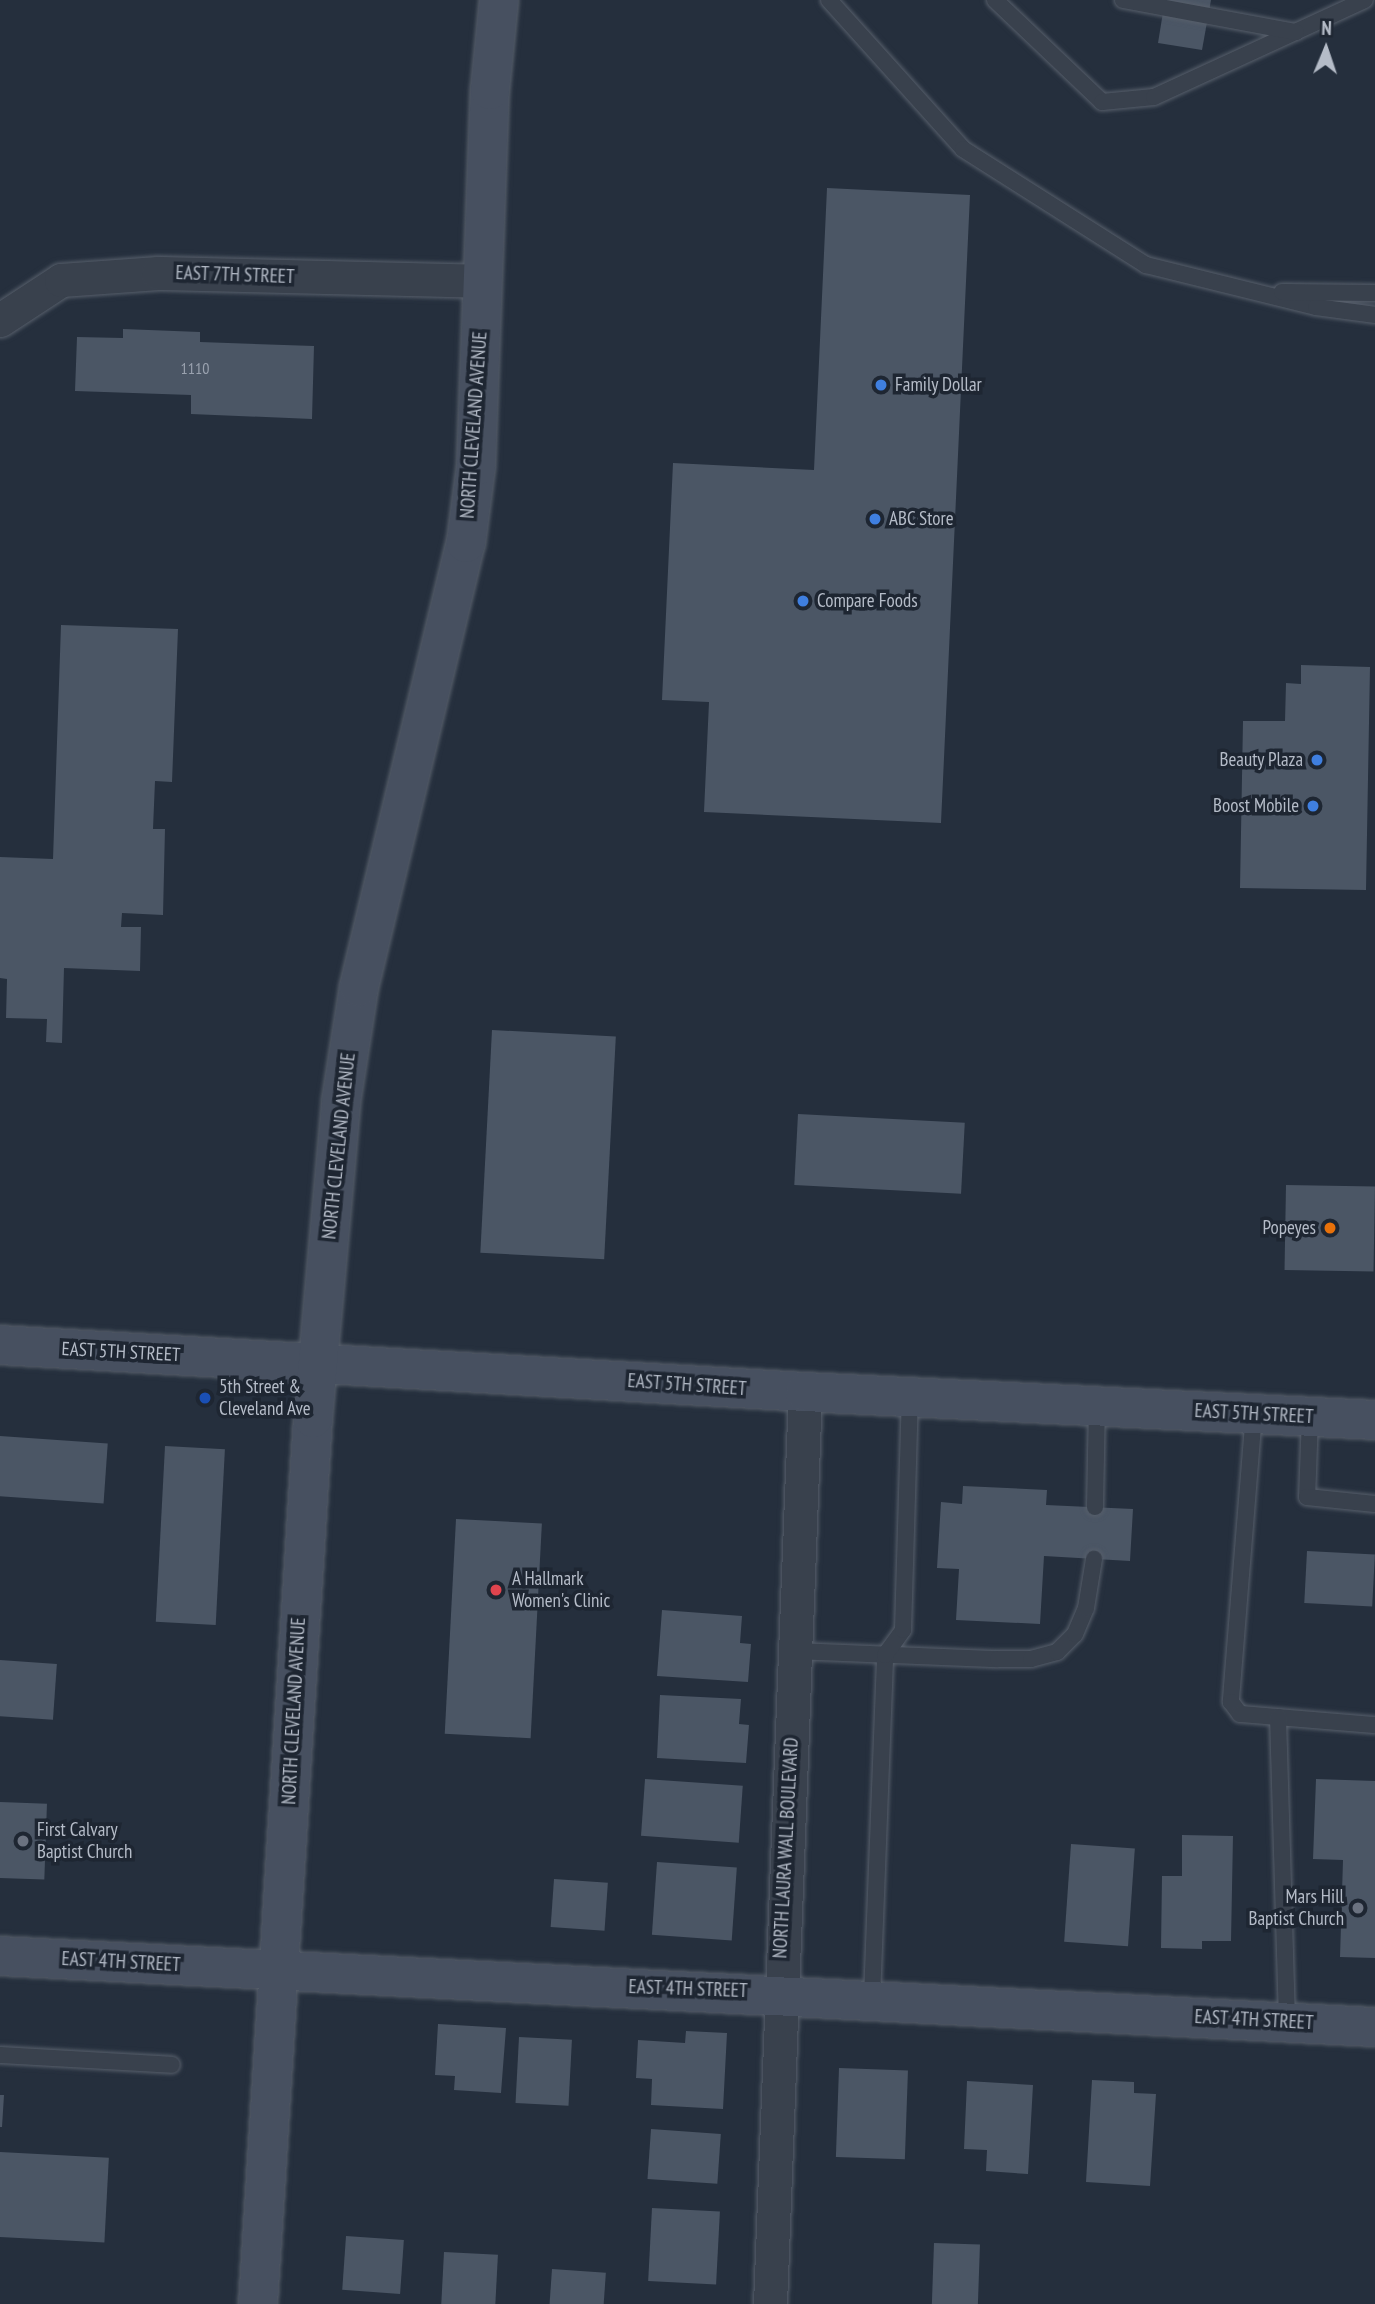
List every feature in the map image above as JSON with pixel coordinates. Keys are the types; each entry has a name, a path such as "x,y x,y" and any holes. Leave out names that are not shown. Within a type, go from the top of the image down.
{"street":[{"name":"NORTH CLEVELAND AVENUE","path":"258,2304 317,1363 341,1102 359,987 466,543 476,466 490,89 499,0"},
{"name":"EAST 7TH STREET","path":"0,320 61,279 158,273 483,281"},
{"name":"EAST 5TH STREET","path":"0,1345 805,1392 1375,1420"},
{"name":"NORTH LAURA WALL BOULEVARD","path":"770,2304 779,1993 805,1392"},
{"name":"EAST 4TH STREET","path":"0,1956 779,1993 1375,2027"}],"lane":[{"path":"829,0 963,149 1146,265 1251,291 1375,315"},
{"path":"995,0 1102,102 1154,97 1365,0"},
{"path":"1124,0 1296,32"},
{"path":"1251,291 1375,293"},
{"path":"872,1998 885,1655 903,1630 910,1396"},
{"path":"1095,1507 1097,1406"},
{"path":"1254,1413 1231,1702 1240,1714 1375,1725"},
{"path":"1310,1417 1307,1497 1375,1504"},
{"path":"795,1651 1031,1659 1058,1652 1075,1634 1086,1608 1094,1559"},
{"path":"1278,1717 1287,2022"},
{"path":"0,2055 173,2065"}],"building":[{"path":"1165,0 1211,0 1202,50 1158,43"},
{"path":"827,188 970,195 941,823 704,812 709,702 662,700 673,463 814,470"},
{"path":"123,329 200,332 200,342 314,346 312,419 191,414 191,395 75,391 77,337 123,338"},
{"path":"61,625 178,629 172,782 155,781 153,829 165,829 163,915 122,913 121,927 141,927 140,971 64,968 62,1043 46,1042 47,1019 6,1018 7,979 0,978 0,857 53,859"},
{"path":"1301,665 1370,667 1366,890 1240,888 1243,721 1285,721 1286,683 1301,684"},
{"path":"492,1030 616,1036 604,1259 480,1253"},
{"path":"798,1114 965,1123 961,1194 794,1185"},
{"name":"Popeyes","path":"1286,1185 1375,1187 1374,1272 1285,1270"},
{"path":"0,1436 108,1444 104,1503 0,1496"},
{"path":"165,1446 225,1449 216,1625 156,1622"},
{"path":"963,1486 1047,1490 1046,1505 1133,1509 1130,1561 1044,1556 1040,1624 956,1620 959,1569 937,1568 941,1502 962,1504"},
{"path":"456,1519 542,1524 531,1738 445,1734"},
{"path":"1307,1551 1375,1555 1372,1606 1304,1603"},
{"path":"662,1610 742,1616 740,1643 751,1644 748,1682 657,1676"},
{"path":"0,1660 57,1664 53,1720 0,1716"},
{"path":"660,1695 741,1699 739,1724 749,1725 746,1763 657,1758"},
{"path":"645,1779 743,1786 739,1843 641,1836"},
{"name":"Mars Hill Baptist Church","path":"1316,1779 1375,1781 1375,1958 1340,1957 1343,1860 1313,1859"},
{"name":"First Calvary Baptist Church","path":"0,1802 47,1804 44,1880 0,1878"},
{"path":"1182,1835 1233,1836 1231,1941 1202,1941 1202,1949 1161,1948 1162,1876 1182,1876"},
{"path":"1071,1844 1135,1848 1128,1946 1064,1942"},
{"path":"657,1862 737,1868 732,1940 652,1935"},
{"path":"554,1879 608,1883 605,1931 551,1927"},
{"path":"438,2024 506,2028 501,2093 454,2090 455,2076 435,2075"},
{"path":"686,2031 727,2033 723,2109 651,2105 652,2079 636,2078 638,2040 685,2043"},
{"path":"519,2037 572,2040 568,2106 516,2103"},
{"path":"839,2068 908,2070 905,2159 836,2157"},
{"path":"1092,2080 1134,2082 1134,2093 1156,2094 1150,2186 1086,2182"},
{"path":"967,2081 1033,2085 1028,2174 986,2171 987,2150 964,2149"},
{"path":"0,2095 4,2095 2,2127 0,2127"},
{"path":"651,2129 721,2134 717,2184 648,2179"},
{"path":"0,2152 109,2158 104,2243 0,2237"},
{"path":"652,2208 720,2212 716,2284 648,2281"},
{"path":"346,2236 404,2240 400,2294 342,2290"},
{"path":"934,2243 980,2245 978,2304 932,2304"},
{"path":"444,2252 498,2255 495,2304 441,2304"},
{"path":"552,2269 606,2273 604,2304 550,2304"}],"place":[{"name":"Family Dollar","path":"881,385"},
{"name":"ABC Store","path":"875,519"},
{"name":"Compare Foods","path":"803,601"},
{"name":"Beauty Plaza","path":"1317,760"},
{"name":"Boost Mobile","path":"1313,806"},
{"name":"Popeyes","path":"1330,1228"},
{"name":"5th Street & Cleveland Ave","path":"205,1398"},
{"name":"A Hallmark Women's Clinic","path":"496,1590"},
{"name":"First Calvary Baptist Church","path":"23,1841"},
{"name":"Mars Hill Baptist Church","path":"1358,1908"}]}
